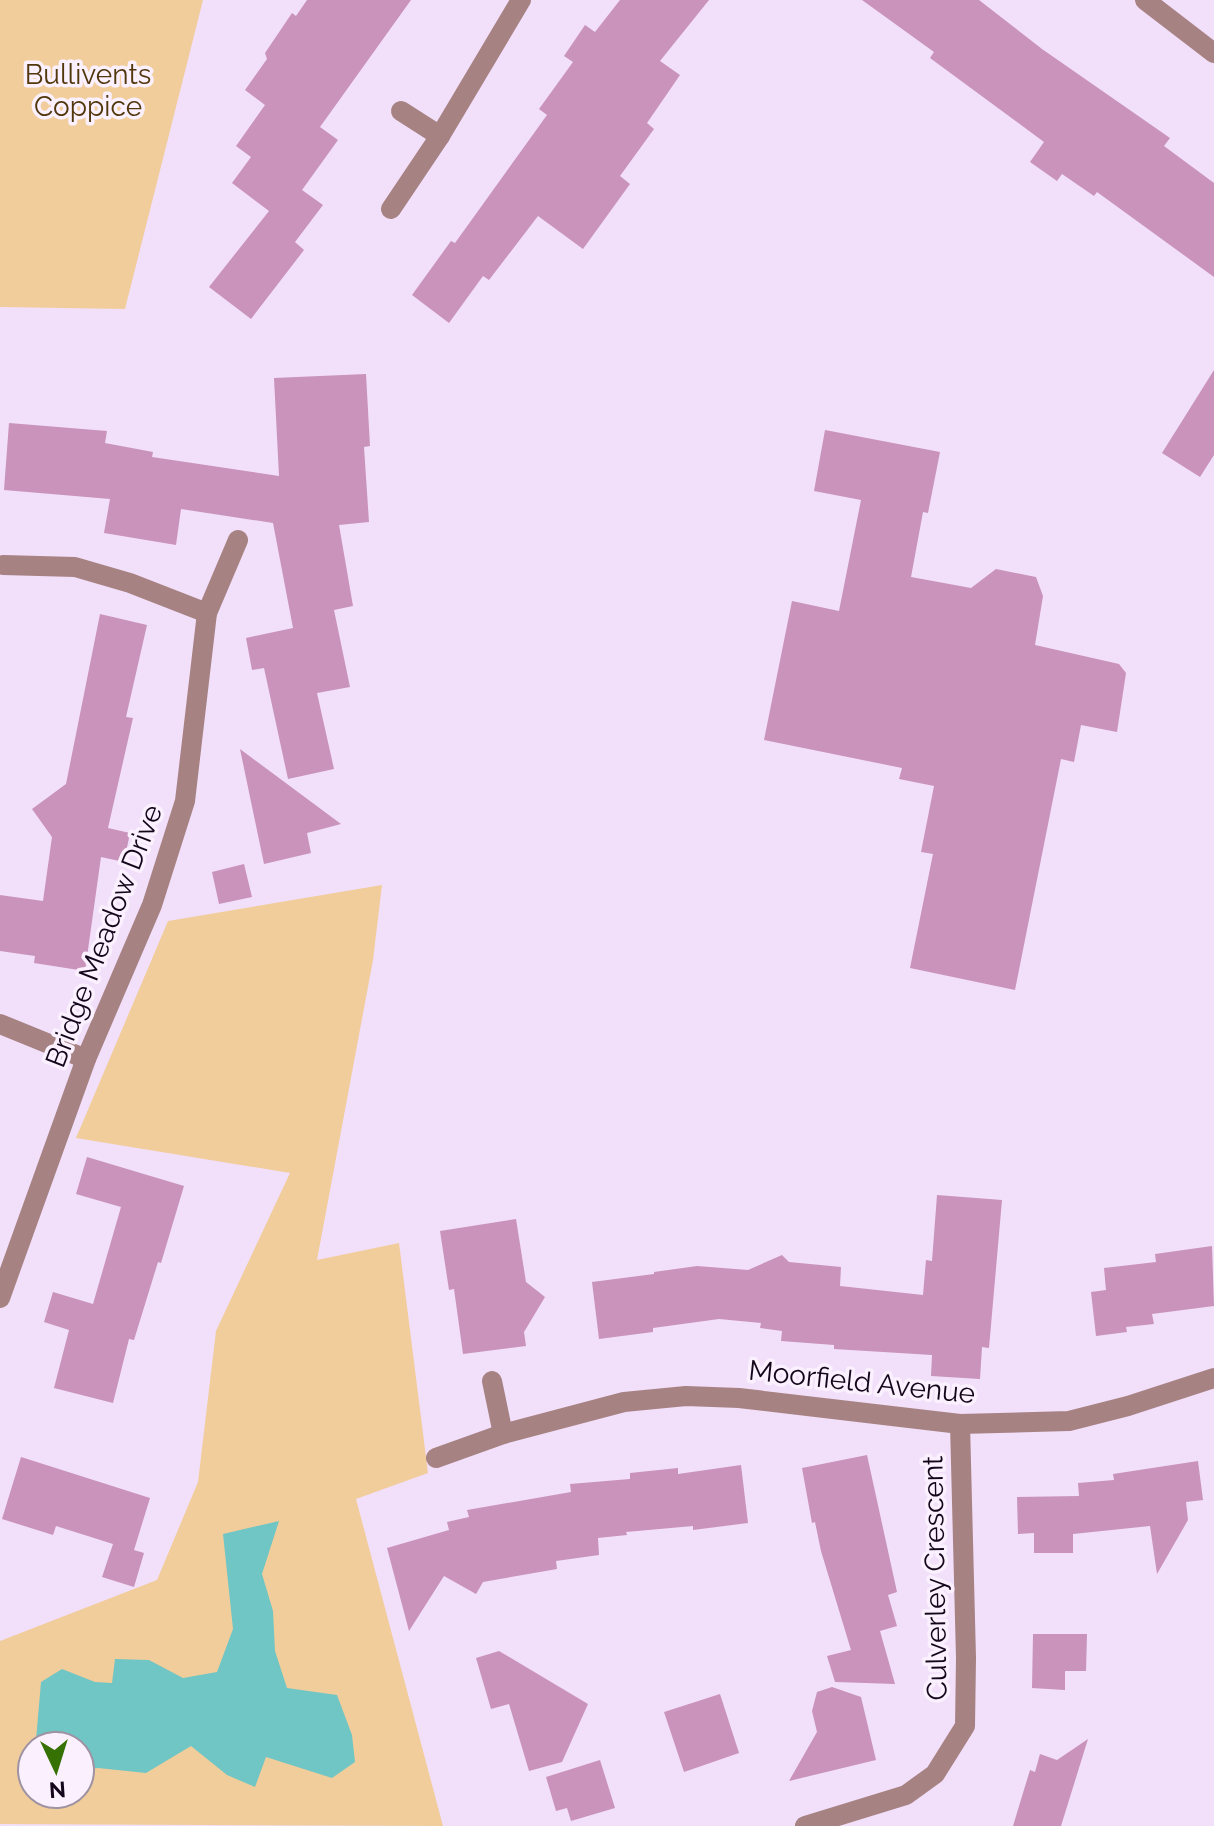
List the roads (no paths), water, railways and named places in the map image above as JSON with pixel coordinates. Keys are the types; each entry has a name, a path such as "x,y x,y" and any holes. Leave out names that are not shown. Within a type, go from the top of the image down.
{"street":[{"path":"391,209 440,136 521,0"},
{"path":"1145,0 1214,53"},
{"path":"401,111 440,136"},
{"name":"Bridge Meadow Drive","path":"0,1298 86,1059 152,905 185,801 207,613 238,540"},
{"path":"3,565 75,567 130,583 207,613"},
{"path":"0,1024 86,1059"},
{"name":"Moorfield Avenue","path":"436,1458 503,1434 624,1402 686,1396 739,1398 960,1424 1069,1421 1214,1378"},
{"path":"492,1381 503,1434"},
{"name":"Culverley Crescent","path":"805,1826 906,1795 935,1774 965,1726 960,1424"}],"park label":[{"name":"Bullivents Coppice","path":"88,90"}]}
